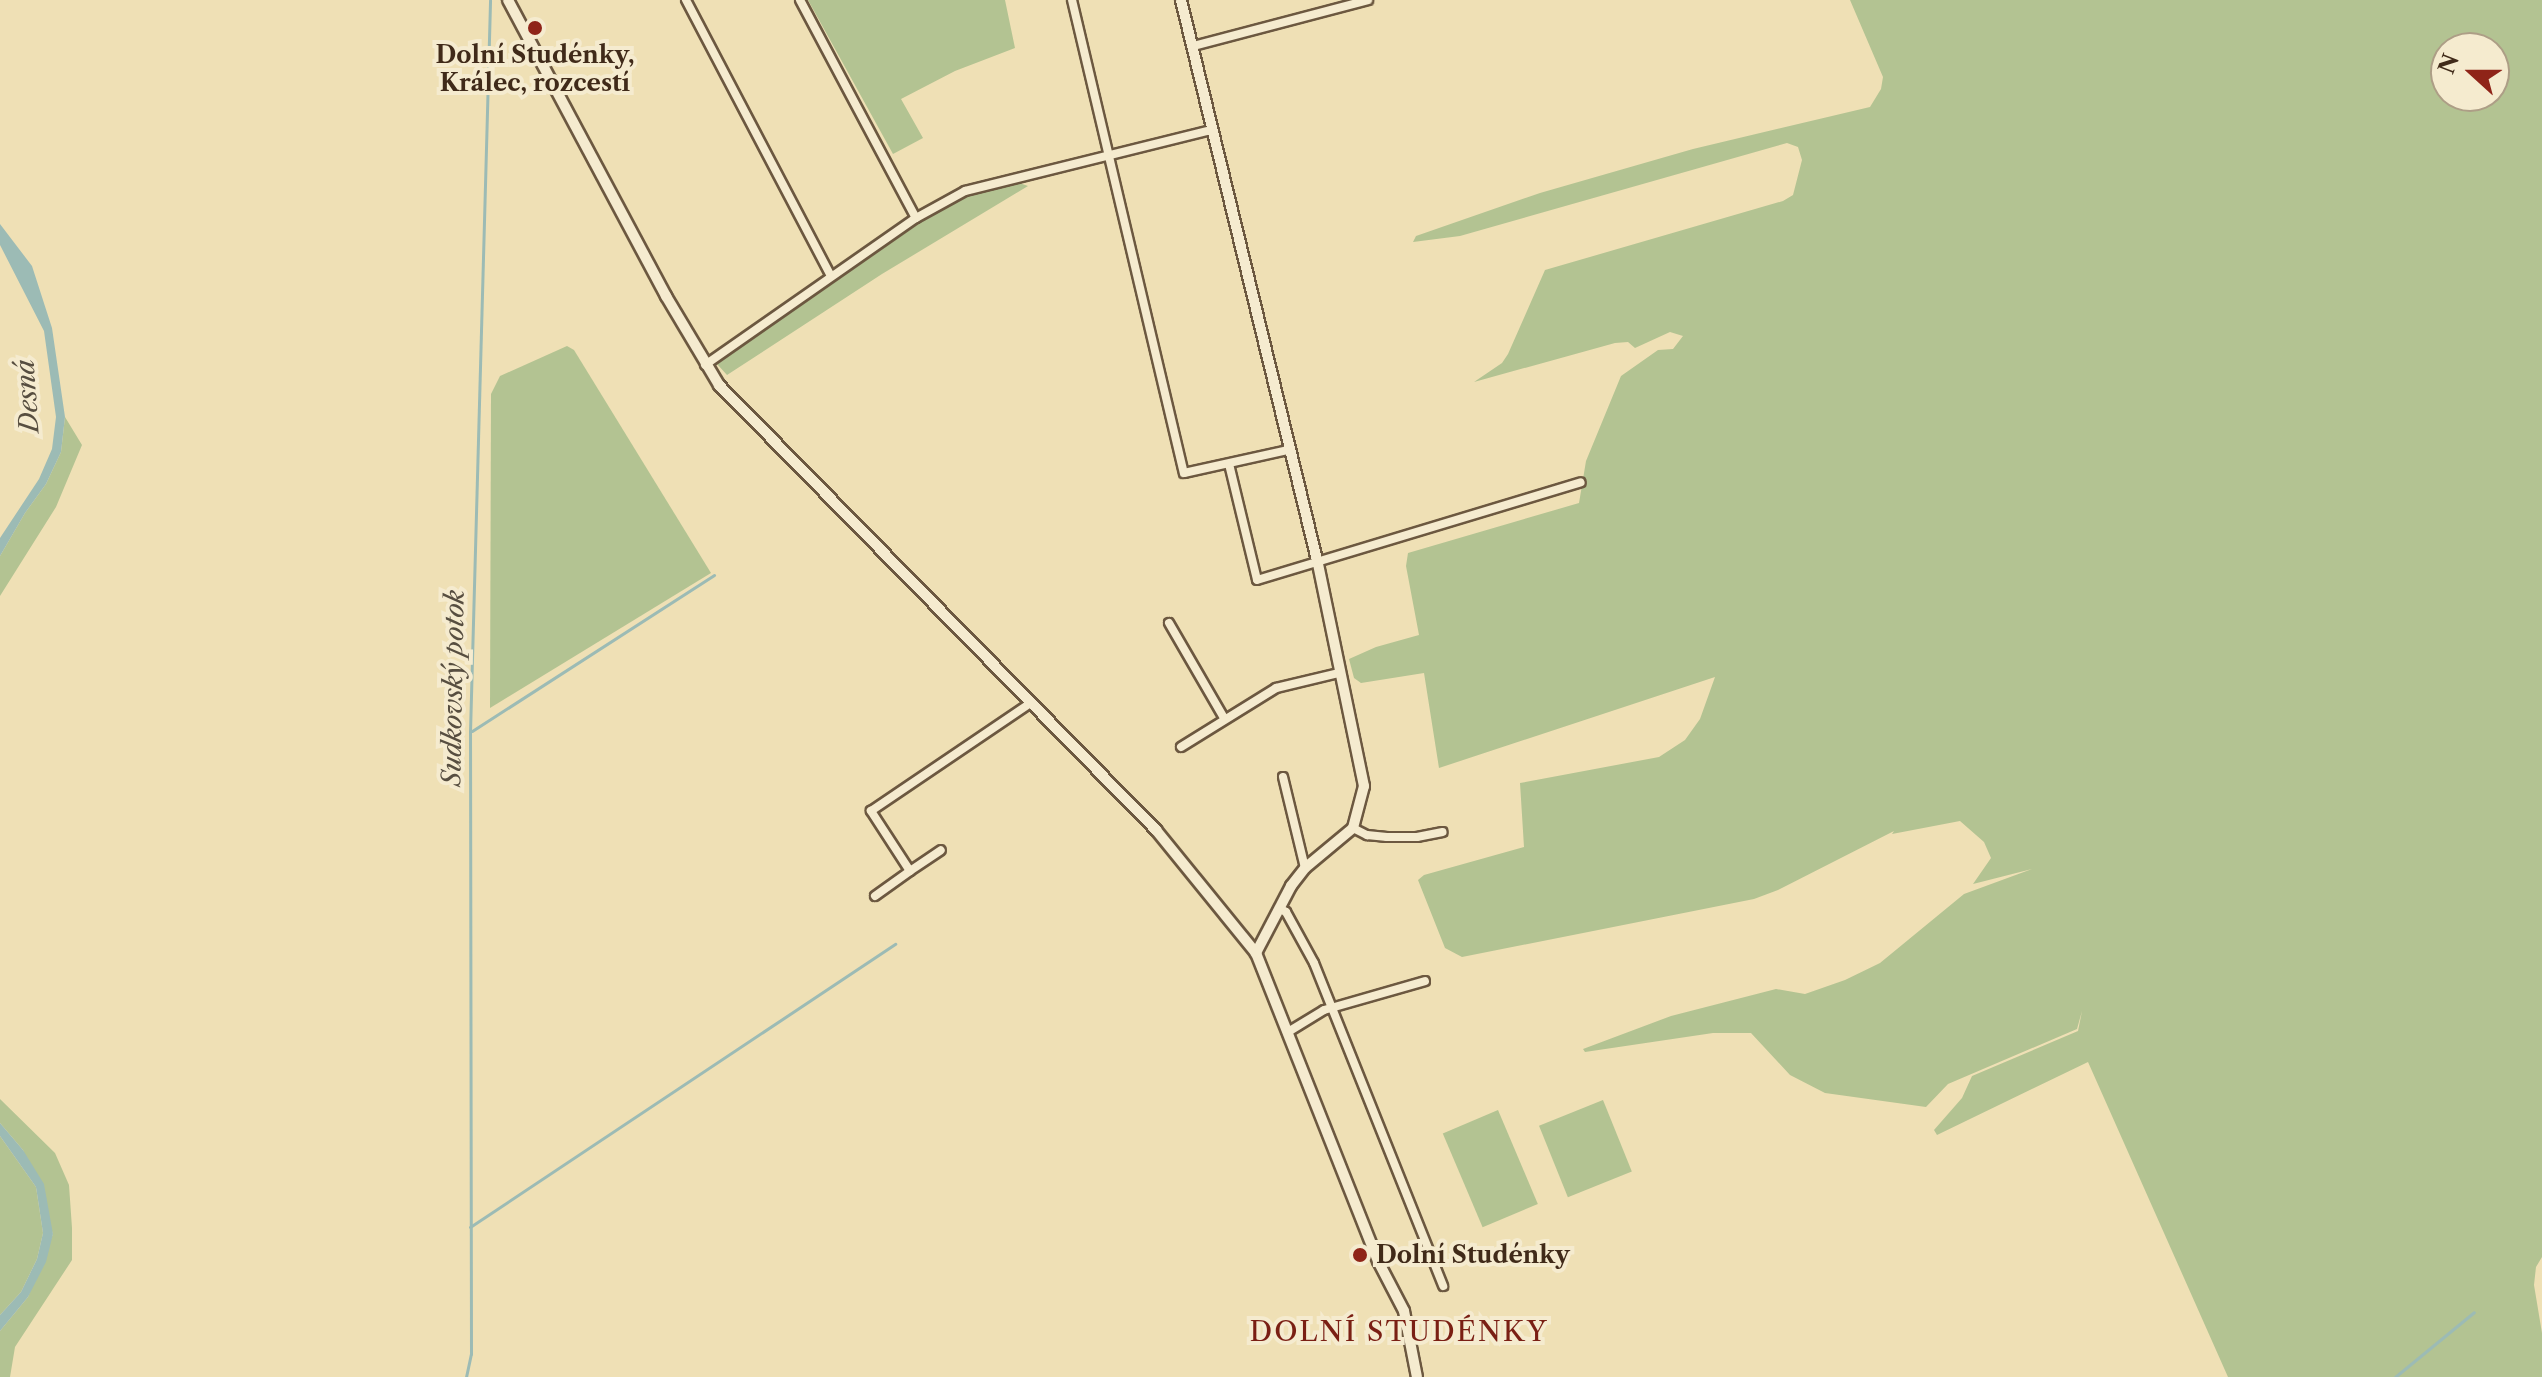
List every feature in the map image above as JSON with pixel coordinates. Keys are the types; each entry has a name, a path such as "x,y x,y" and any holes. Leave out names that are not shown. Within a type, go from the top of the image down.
{"street":[{"path":"508,0 705,365 719,385 1156,830 1256,953 1378,1261 1404,1311 1417,1377"},
{"path":"686,0 831,276"},
{"path":"800,0 916,218"},
{"path":"1072,0 1184,473 1288,450"},
{"path":"1181,0 1318,564 1339,673 1355,729 1364,786 1353,828 1305,868 1279,908 1269,935 1256,953"},
{"path":"1193,46 1368,0"},
{"path":"705,365 916,218 965,191 1211,130"},
{"path":"1229,464 1257,580 1581,482"},
{"path":"1169,623 1224,718"},
{"path":"1181,747 1276,688 1339,673"},
{"path":"910,871 871,811 1032,702"},
{"path":"1283,777 1305,868"},
{"path":"1353,828 1367,835 1387,837 1417,837 1443,832"},
{"path":"875,896 941,850"},
{"path":"1279,908 1286,912 1314,963 1443,1286"},
{"path":"1288,1032 1332,1007 1425,981"}],"green space":[{"path":"808,0 1005,0 1015,48 955,71 901,99 923,138 893,154"},
{"path":"1850,0 2542,0 2542,1257 2536,1267 2534,1285 2542,1333 2542,1377 2228,1377 2088,1062 1937,1135 1934,1130 1962,1098 1972,1076 2078,1031 2082,1011 2077,1029 1948,1084 1926,1107 1825,1093 1790,1075 1751,1033 1713,1033 1585,1052 1583,1049 1671,1016 1776,989 1805,994 1845,980 1880,963 1964,894 2032,869 1973,884 1991,858 1984,842 1960,821 1892,834 1894,831 1754,899 1462,957 1445,948 1418,880 1424,875 1524,847 1520,783 1659,757 1685,740 1700,719 1715,677 1439,768 1424,673 1361,683 1354,678 1349,659 1376,647 1419,635 1406,566 1408,553 1579,503 1586,461 1621,376 1658,350 1673,349 1683,336 1670,332 1635,348 1628,342 1615,343 1474,382 1502,363 1508,354 1545,270 1783,201 1793,195 1802,160 1798,147 1787,143 1460,236 1413,242 1416,236 1540,193 1693,149 1870,107 1881,89 1883,77"},
{"path":"1014,181 1028,186 882,274 727,375 717,364 927,218 964,197"},
{"path":"567,346 574,350 711,573 490,708 491,394 500,376"},
{"path":"65,417 82,445 56,507 0,596 0,556 46,484 61,452"},
{"path":"0,1099 55,1153 69,1185 72,1228 72,1260 15,1347 10,1377 0,1377 0,1331 28,1297 53,1234 23,1150 0,1123"},
{"path":"1603,1100 1632,1171 1568,1197 1539,1126"},
{"path":"1498,1110 1538,1204 1483,1227 1443,1133"},
{"path":"0,1136 36,1187 43,1233 37,1259 21,1292 0,1315"}],"water":[{"path":"0,224 32,266 52,328 65,417 61,452 46,484 0,556 0,538 39,479 52,449 56,417 44,331 0,245"},
{"path":"0,1123 23,1150 44,1184 53,1234 46,1262 28,1297 0,1331 0,1315 21,1292 37,1259 43,1233 36,1187 0,1136"}],"waterway":[{"name":"Sudkovský potok","path":"466,1377 471,1354 470,732 490,0"},
{"path":"472,731 714,575"},
{"path":"470,1227 895,944"},
{"path":"2395,1377 2474,1312"}],"place":[{"name":"Dolní Studénky, Králec, rozcestí","path":"535,28"},
{"name":"Dolní Studénky","path":"1360,1255"}],"district":[{"name":"DOLNÍ STUDÉNKY","path":"1399,1331"}],"water label":[{"name":"Desná","path":"28,396"}]}
